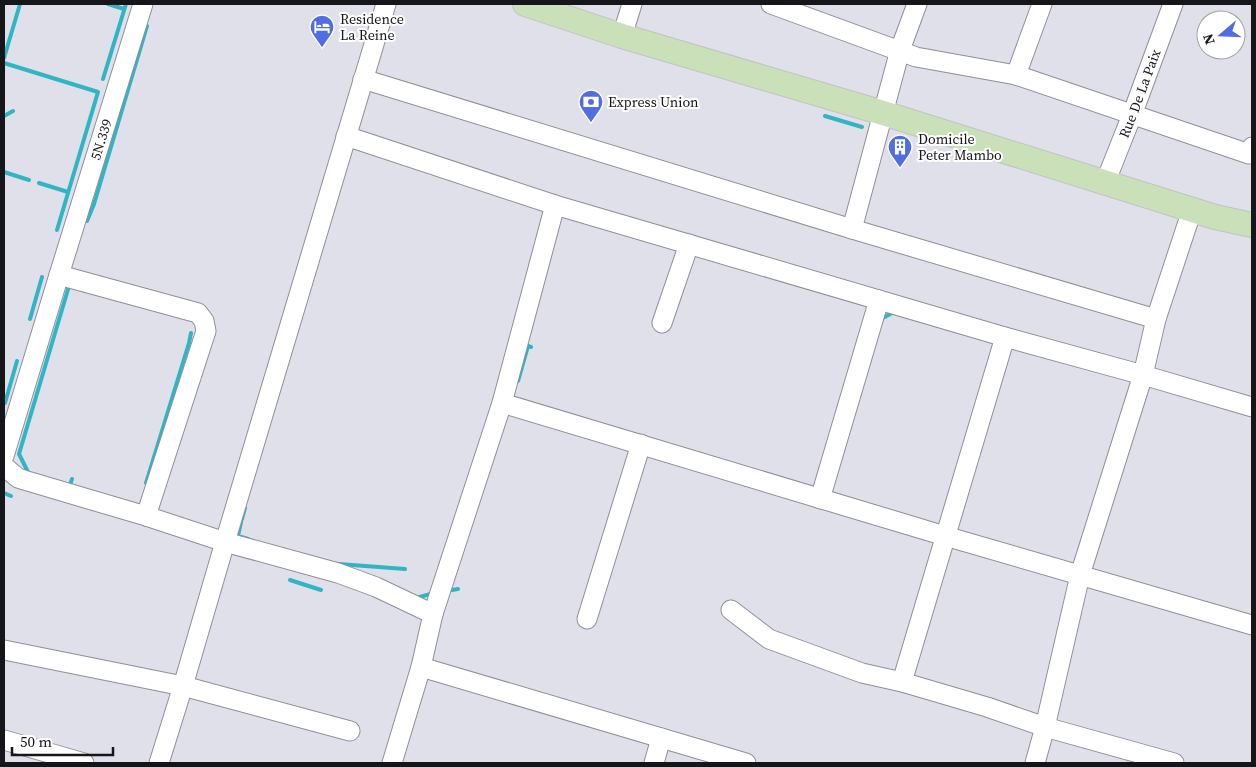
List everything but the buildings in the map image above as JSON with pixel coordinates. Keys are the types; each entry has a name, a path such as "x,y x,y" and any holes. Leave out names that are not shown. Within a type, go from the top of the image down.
{"main road":[{"path":"525,4 622,36 883,113 1215,217 1252,225"}],"street":[{"name":"5N.339","path":"4,462 59,275 144,4"},
{"path":"159,763 386,4"},
{"path":"622,36 632,4"},
{"path":"771,4 916,56 1016,75 1132,115 1251,152"},
{"path":"852,229 900,50 917,4"},
{"path":"1016,75 1042,4"},
{"name":"Rue De La Paix","path":"1106,183 1173,4"},
{"path":"363,79 852,229 1156,319"},
{"path":"346,136 555,204 1005,337 1252,407"},
{"path":"392,763 422,667 433,614 502,402 555,204"},
{"path":"1034,763 1045,727 1080,575 1143,375 1156,319 1192,210"},
{"path":"662,323 689,244"},
{"path":"59,275 198,313 204,322 206,331 146,516"},
{"path":"820,499 879,300"},
{"path":"902,682 1005,337"},
{"path":"502,402 820,499 1252,625"},
{"path":"587,620 641,444"},
{"path":"4,462 18,478 146,516 225,542 354,578 433,614"},
{"path":"731,610 769,639 862,673 902,682 1164,762"},
{"path":"4,650 183,686 350,731"},
{"path":"422,667 746,763"},
{"path":"654,763 660,738"},
{"path":"4,740 84,763"}],"waterway":[{"path":"4,58 20,4"},
{"path":"108,4 124,9"},
{"path":"103,79 126,4"},
{"path":"87,221 94,204 147,26"},
{"path":"4,63 98,92 57,230"},
{"path":"4,116 13,111"},
{"path":"825,116 862,127"},
{"path":"4,172 29,180"},
{"path":"39,183 68,192"},
{"path":"30,319 42,277"},
{"path":"29,474 19,454 69,286"},
{"path":"881,319 894,312"},
{"path":"146,483 191,333"},
{"path":"518,381 528,346 531,347"},
{"path":"5,403 17,361"},
{"path":"69,488 72,479"},
{"path":"4,493 11,496"},
{"path":"242,519 245,508"},
{"path":"241,522 238,536 248,539"},
{"path":"339,564 405,569"},
{"path":"290,580 321,590"},
{"path":"446,591 458,589"},
{"path":"416,598 434,593"}],"place":[{"name":"Residence La Reine","path":"322,48"},
{"name":"Express Union","path":"591,123"},
{"name":"Domicile Peter Mambo","path":"900,168"}]}
